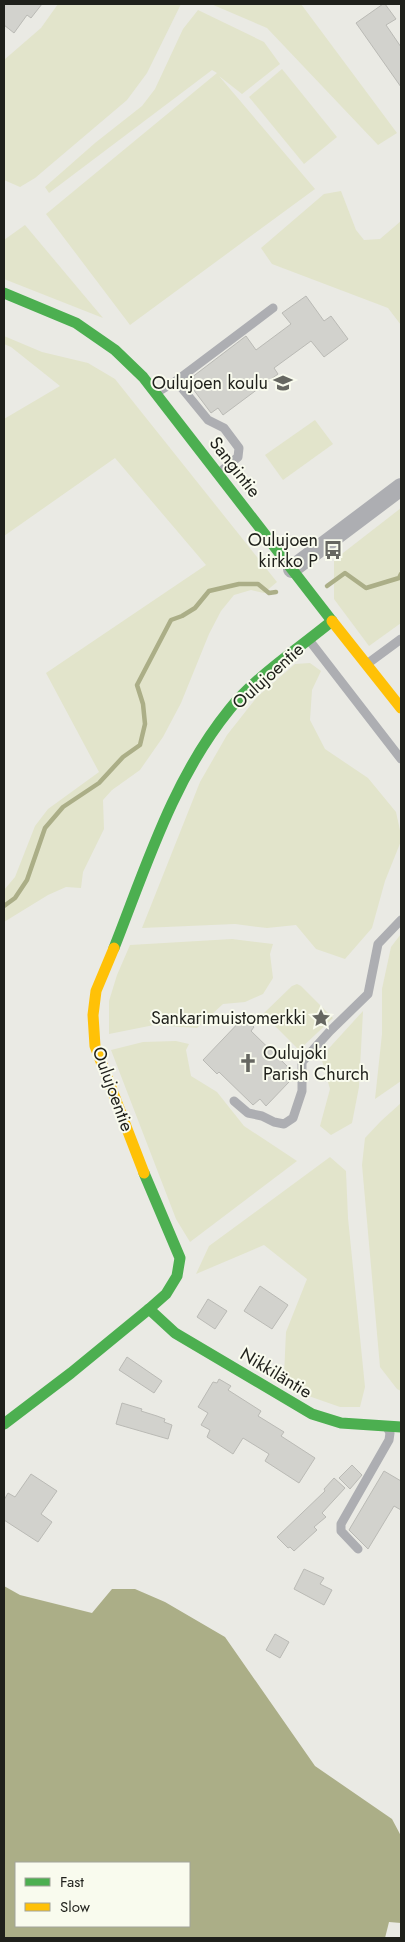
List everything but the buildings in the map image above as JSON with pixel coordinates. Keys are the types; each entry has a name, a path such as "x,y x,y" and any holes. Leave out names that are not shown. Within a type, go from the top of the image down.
{"street":[{"name":"Sangintie","path":"4,293 76,323 115,350 143,378 401,708"},
{"path":"292,569 401,487"},
{"name":"Oulujoentie","path":"4,1424 71,1373 149,1309 166,1294 177,1276 180,1258 154,1200 95,1046 92,1015 96,991 174,799 200,752 229,710 252,686 332,621"},
{"name":"Nikkiläntie","path":"149,1309 175,1333 312,1414 341,1423 401,1427"}],"lane":[{"path":"156,393 176,381 273,308"},
{"path":"176,381 208,420 224,428 239,448 238,457 218,474"},
{"path":"367,664 401,639"},
{"path":"309,640 401,759"},
{"path":"234,1101 248,1113 262,1116 274,1122 284,1124 293,1118 302,1091 302,1062 368,994 378,944 401,920"},
{"path":"358,1549 341,1532 341,1524 389,1440 390,1433 387,1426"}],"shaded area":[{"path":"58,4 181,4 147,73 127,100 35,178 20,187 4,180 4,60 41,28"},
{"path":"211,4 301,4 397,133 378,145 267,28"},
{"path":"198,10 264,42 280,64 242,94 219,76 315,189 130,325 46,214 217,73 212,70 49,193 45,187 95,143 142,106 155,89 183,29"},
{"path":"282,69 337,137 304,164 249,97"},
{"path":"341,191 356,230 364,240 380,239 401,221 401,325 388,308 272,264 261,248 324,194"},
{"path":"25,225 103,318 4,279 4,240"},
{"path":"4,336 42,352 88,363 115,379 277,582 264,593 251,590 234,595 221,611 209,634 181,703 163,737 140,770 112,790 103,800 104,829 83,872 81,888 66,887 48,895 4,922 4,890 15,877 35,826 48,809 99,772 46,673 206,565 115,458 4,536 4,419 60,386 11,347 4,344"},
{"path":"315,420 333,444 283,480 265,455"},
{"path":"401,508 401,623 369,646 334,599 334,560"},
{"path":"310,663 321,671 312,690 310,720 325,749 368,778 396,812 401,841 385,881 372,928 345,959 316,949 296,925 267,928 235,924 142,928 200,782 227,735 257,697 295,664"},
{"path":"401,934 401,1081 375,1099 382,1034 382,989 391,947"},
{"path":"232,939 273,944 270,954 273,978 263,994 245,1002 223,1004 197,1028 154,1025 109,1034 109,1001 117,975 130,945"},
{"path":"297,984 333,1018 299,1050 263,1014 292,986"},
{"path":"363,1011 359,1087 352,1123 331,1135 320,1126 330,1089 321,1057"},
{"path":"176,1041 189,1044 186,1050 191,1076 217,1092 244,1126 297,1161 190,1242 176,1219 111,1050 143,1042"},
{"path":"401,1103 401,1391 397,1389 380,1367 362,1165 365,1138"},
{"path":"330,1157 346,1171 348,1218 365,1387 360,1407 340,1407 300,1393 284,1375 286,1332 307,1279 264,1245 196,1274 209,1246"},
{"path":"4,1586 20,1595 92,1613 112,1589 135,1589 165,1602 225,1637 315,1766 392,1819 401,1836 401,1923 389,1922 385,1938 4,1938"}],"waterway":[{"path":"327,586 345,573 366,588 399,578 401,574"},
{"path":"4,906 15,898 27,880 45,828 63,807 99,783 123,757 140,745 145,724 143,704 137,685 171,620 195,608 209,591 239,584 258,584 269,593 276,592"}],"traffic: fast":[{"path":"4,293 76,323 115,350 143,377 332,621"},
{"path":"114,948 162,824 176,794 209,737 229,710 252,686 332,621"},
{"path":"4,1424 71,1373 149,1309 166,1294 177,1276 180,1258 144,1173"},
{"path":"149,1309 175,1333 312,1414 341,1423 401,1427"}],"traffic: slow":[{"path":"332,621 401,708"},
{"path":"114,948 96,991 93,1015 95,1046 144,1173"}],"place":[{"name":"Oulujoen koulu","path":"283,383"},
{"name":"Oulujoen kirkko P","path":"333,550"},
{"name":"Sankarimuistomerkki","path":"321,1018"},
{"name":"Oulujoki Parish Church","path":"248,1063"}]}
